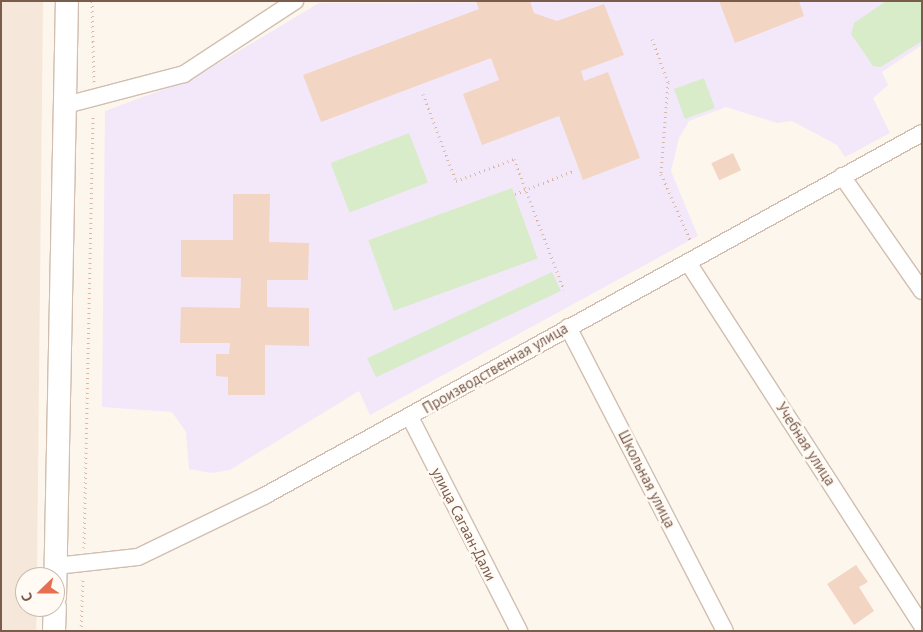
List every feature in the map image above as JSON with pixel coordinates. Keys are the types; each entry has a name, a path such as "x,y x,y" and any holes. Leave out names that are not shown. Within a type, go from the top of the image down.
{"main road":[{"path":"56,566 67,1"},
{"path":"54,631 55,617"}],"street":[{"path":"66,105 184,74 295,1"},
{"name":"Производственная улица","path":"56,566 138,557 266,495 410,417 568,327 689,264 842,176 922,133"},
{"path":"842,176 922,291"},
{"name":"Учебная улица","path":"689,264 922,625"},
{"name":"Школьная улица","path":"568,327 726,631"},
{"name":"улица Сагаан-Дали","path":"410,417 519,631"}],"path":[{"path":"81,631 94,98 92,1"},
{"path":"652,39 668,82 661,174 686,238 707,254"},
{"path":"423,94 456,181 514,160 564,290"},
{"path":"515,194 573,171"}],"shaded area":[{"path":"1,1 43,1 37,567 15,567 15,617 37,617 36,631 1,631"},
{"path":"922,1 922,45 882,72 888,85 873,98 890,133 845,157 837,145 792,121 777,123 726,107 689,121 679,138 671,171 698,236 370,415 359,391 230,470 211,473 189,469 186,432 172,412 102,407 105,111 194,78 319,3"}],"green space":[{"path":"886,1 922,1 922,41 881,67 873,66 851,34 854,23"},
{"path":"704,78 715,108 685,119 674,89"},
{"path":"409,133 428,182 350,213 331,163"},
{"path":"512,188 538,258 394,311 368,240"},
{"path":"552,272 561,291 376,377 367,358"}],"building":[{"path":"476,1 530,1 534,13 557,21 604,4 624,55 581,71 584,81 608,72 640,158 583,180 559,116 482,145 463,94 499,80 491,58 321,122 303,75 479,9"},
{"path":"719,1 799,1 804,16 735,43"},
{"path":"733,153 741,170 719,180 711,163"},
{"path":"233,194 270,194 269,242 309,243 308,280 267,280 267,307 309,308 309,346 265,345 265,395 228,395 228,377 216,376 216,354 229,354 230,343 180,343 181,307 240,308 241,278 181,277 181,240 233,240"},
{"path":"856,565 868,582 859,587 874,611 854,625 827,584"}]}
